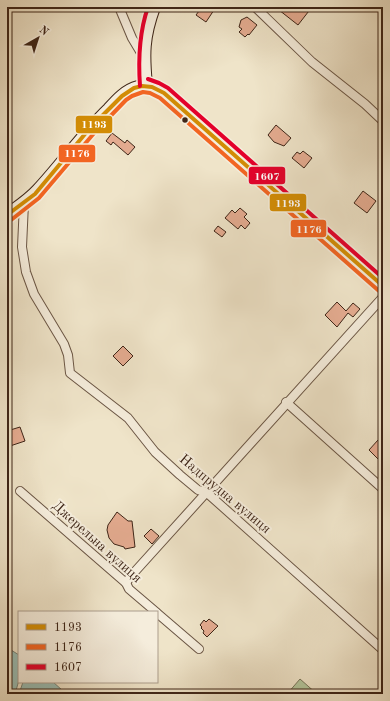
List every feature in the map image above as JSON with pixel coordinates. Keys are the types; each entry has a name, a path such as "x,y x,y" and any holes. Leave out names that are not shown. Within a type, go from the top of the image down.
{"street":[{"path":"119,7 132,38 144,58"},
{"path":"146,85 144,47 146,33 154,7"},
{"path":"255,7 312,62 383,120"},
{"path":"7,215 38,191 92,126 114,104 131,90 139,86 146,85 156,88 164,93 383,286"},
{"name":"Надпрудна вулиця","path":"24,203 22,248 26,272 34,294 64,344 68,355 70,372 128,418 155,452 180,475 198,490 206,492 383,650"},
{"path":"126,583 130,576 286,402 383,297"},
{"path":"286,402 383,489"},
{"name":"Джерельна вулиця","path":"20,491 126,583 129,588 156,611"},
{"name":"Джерельна вулиця","path":"158,613 199,649"}],"green space":[{"path":"300,679 317,694 287,694"}],"water":[{"path":"7,642 11,650 18,654 18,683 15,694 7,694"},
{"path":"23,683 54,683 62,690 61,694 19,694"}],"building":[{"path":"202,7 208,7 214,10 206,22 196,15"},
{"path":"282,7 312,7 298,25 279,10"},
{"path":"247,17 257,25 249,35 248,34 245,37 239,32 242,29 239,27 241,20"},
{"path":"276,125 291,138 284,146 274,142 268,135"},
{"path":"112,133 125,143 127,140 135,147 128,155 113,142 111,145 106,141"},
{"path":"303,151 312,158 304,168 292,158 297,152 300,154"},
{"path":"363,191 376,201 367,213 354,203"},
{"path":"240,208 247,214 244,217 250,223 245,229 241,225 238,229 225,218 232,210 235,213"},
{"path":"218,226 226,232 222,237 214,231"},
{"path":"337,302 346,311 353,303 360,309 353,317 348,313 337,327 325,315"},
{"path":"123,346 133,356 123,366 113,356"},
{"path":"20,427 25,441 7,447 7,431"},
{"path":"378,440 383,445 383,454 378,459 369,450"},
{"path":"117,512 128,521 132,521 135,547 125,549 124,547 114,544 109,538 107,530 108,525"},
{"path":"151,529 159,536 152,544 144,536"},
{"path":"209,619 218,626 207,637 203,633 204,631 200,625 204,620 206,622"}],"transit line":[{"name":"1607","path":"140,86 140,46 148,7"},
{"name":"1607","path":"148,79 168,88 383,278"},
{"name":"1193","path":"7,215 35,194 90,128 122,96 134,88 142,86 152,87 164,93 383,286"},
{"name":"1176","path":"11,220 39,198 95,132 126,100 143,92 150,93 160,98 379,291"}]}
